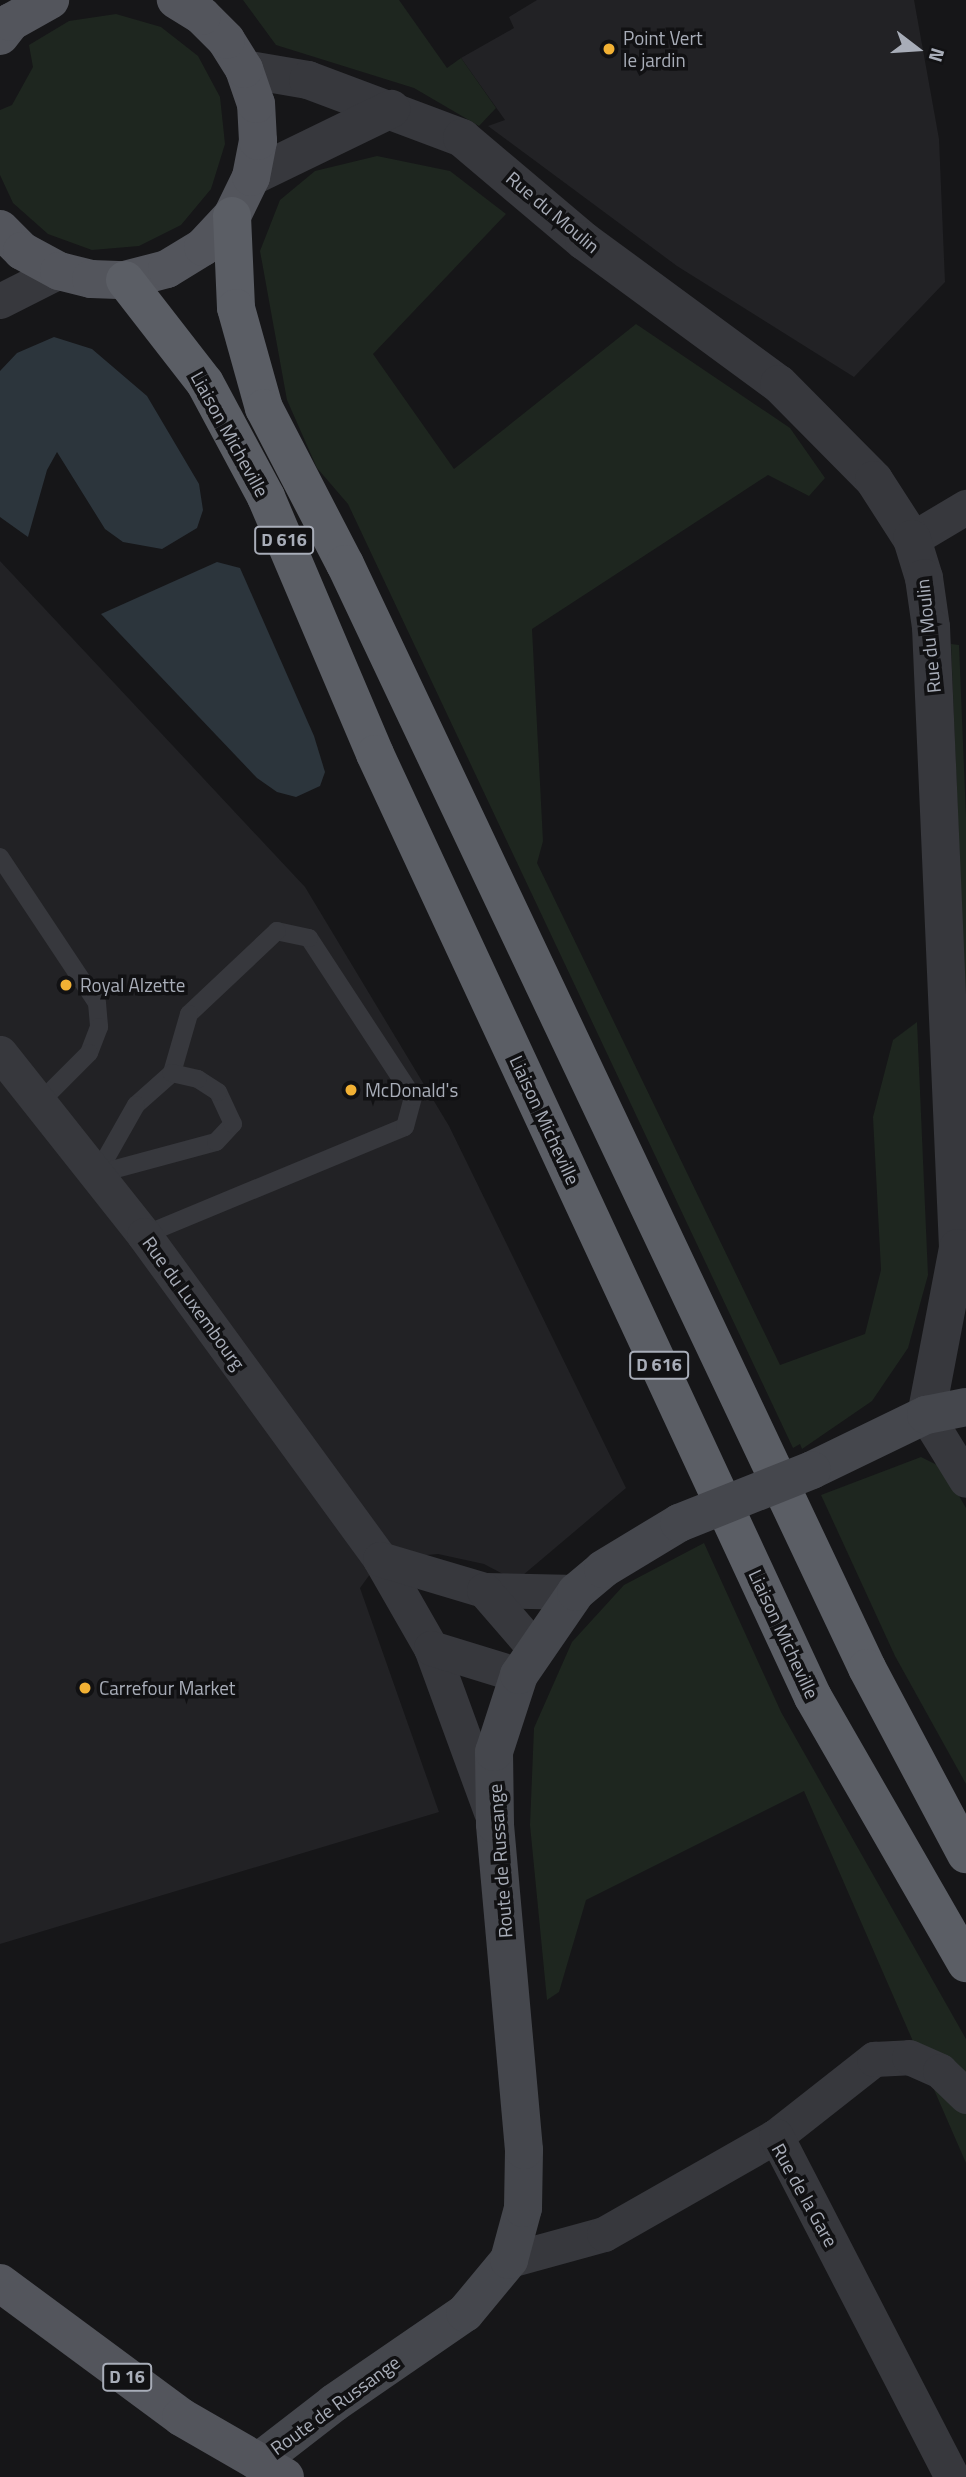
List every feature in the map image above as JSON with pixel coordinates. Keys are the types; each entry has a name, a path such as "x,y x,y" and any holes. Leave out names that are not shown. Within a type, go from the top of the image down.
{"highway":[{"name":"D 616","path":"232,216 236,308 264,408 345,564 867,1668 966,1854"},
{"name":"Liaison Micheville","path":"125,280 205,383 266,497 375,754 813,1697 966,1963"}],"main road":[{"path":"0,229 22,251 59,271 91,279 125,280 167,269 203,247 232,216 251,177 258,141 256,104 244,69 226,40 193,5"},
{"path":"0,36 26,6"},
{"name":"Route de Russange","path":"260,2472 334,2403 465,2313 509,2260 523,2208 524,2150 495,1824 494,1752 526,1662 576,1592 603,1569 679,1523 812,1470 926,1415 966,1407"},
{"name":"D 16","path":"0,2283 260,2472"}],"street":[{"name":"Rue du Moulin","path":"244,69 308,80 391,109 462,138 584,241 779,384 874,480 912,539 924,578 931,627 962,1254 926,1415"},
{"path":"251,177 391,109"},
{"path":"0,301 59,271"},
{"path":"912,539 966,507"},
{"name":"Rue du Luxembourg","path":"0,1053 144,1235 380,1559 431,1648 495,1824"},
{"path":"926,1415 966,1480"},
{"path":"380,1559 484,1590 576,1592"},
{"path":"484,1590 526,1662"},
{"path":"431,1648 526,1662"},
{"path":"776,2136 874,2059 909,2057 940,2071 966,2096"},
{"name":"Rue de la Gare","path":"509,2260 604,2234 776,2136 951,2477"}],"lane":[{"path":"0,857 97,1003 99,1027 89,1053 40,1102"},
{"path":"97,1174 136,1105 172,1073 189,1014 277,931 309,938 413,1097 405,1127 144,1235"},
{"path":"97,1174 216,1142 233,1125 218,1092 198,1079 172,1073"}],"shaded area":[{"path":"243,0 399,0 447,68 461,58 496,108 479,126 414,88 276,45"},
{"path":"537,0 914,0 939,139 945,282 854,377 677,266 488,126 505,120 461,58 514,28 509,17"},
{"path":"116,14 161,27 198,56 220,97 225,144 211,189 181,225 139,246 92,250 48,234 13,203 0,175 0,110 12,105 33,67 29,45 69,21"},
{"path":"377,156 450,171 506,214 373,354 454,469 636,324 790,428 825,478 809,496 768,475 532,629 543,841 537,863 780,1365 865,1334 881,1270 873,1117 893,1040 917,1022 928,1275 908,1348 872,1401 802,1449 800,1444 793,1448 348,504 317,468 287,400 260,251 280,200 315,171"},
{"path":"54,337 92,349 147,396 199,484 203,510 197,528 162,549 123,542 105,529 57,452 47,470 28,537 0,517 0,371 17,353"},
{"path":"0,561 305,887 449,1126 626,1488 516,1581 484,1564 438,1554 381,1559 360,1588 439,1812 0,1944"},
{"path":"217,562 240,568 314,736 325,772 320,786 296,797 277,792 257,778 101,614"},
{"path":"951,644 959,645 966,817 966,1023"},
{"path":"921,1457 943,1468 966,1508 966,1784 895,1656 821,1495"},
{"path":"704,1543 781,1712 966,2039 966,2163 804,1791 586,1900 559,1992 547,2000 530,1825 534,1728 572,1642 624,1585"}],"place":[{"name":"Point Vert le jardin","path":"609,49"},
{"name":"Royal Alzette","path":"66,985"},
{"name":"McDonald's","path":"351,1090"},
{"name":"Carrefour Market","path":"85,1688"}]}
